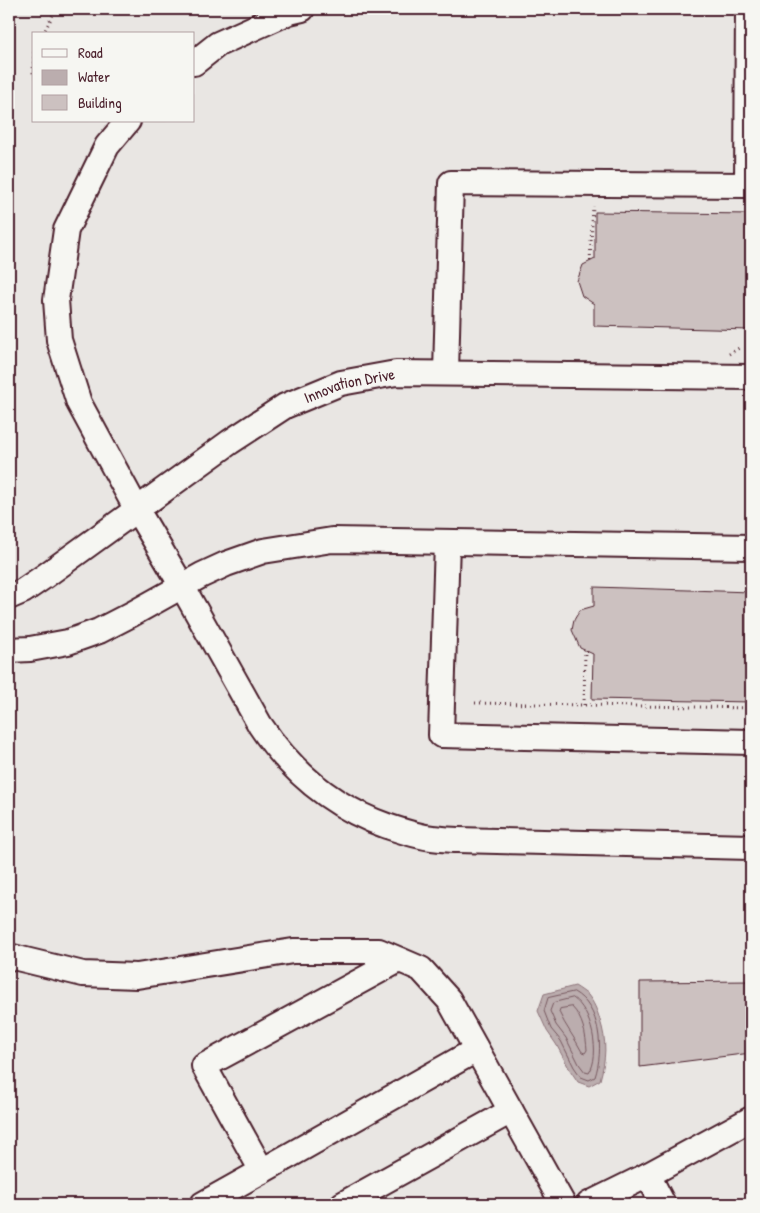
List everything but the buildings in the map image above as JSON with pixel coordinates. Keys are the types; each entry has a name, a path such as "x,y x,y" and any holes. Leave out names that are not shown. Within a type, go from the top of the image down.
{"street":[{"path":"195,62 218,44 289,12 302,9"},
{"path":"446,373 451,183 749,185 748,9"},
{"path":"127,122 106,146 66,230 56,300 59,340 79,403 136,510 182,586 260,725 270,741 290,765 316,788 347,809 372,821 403,832 430,838 751,846"},
{"name":"Innovation Drive","path":"9,597 23,591 45,576 230,442 285,406 341,383 396,373 751,377"},
{"path":"9,650 30,649 68,642 99,631 202,574 263,551 332,540 751,547"},
{"path":"447,542 441,735 751,742"},
{"path":"9,956 83,974 138,976 293,950 379,951 421,969 449,1000 563,1204"},
{"path":"262,1171 204,1066 399,960"},
{"path":"203,1204 476,1050"},
{"path":"343,1204 511,1111"},
{"path":"589,1204 648,1175 751,1119"},
{"path":"648,1175 663,1204"}],"path":[{"path":"44,32 56,9"},
{"path":"584,705 585,650"},
{"path":"474,703 751,708"}],"shaded area":[{"path":"9,9 751,9 751,1204 9,1204"}],"water":[{"path":"575,986 588,995 592,1001 599,1016 605,1043 604,1064 600,1080 589,1086 578,1082 547,1031 538,1011 544,994"}]}
